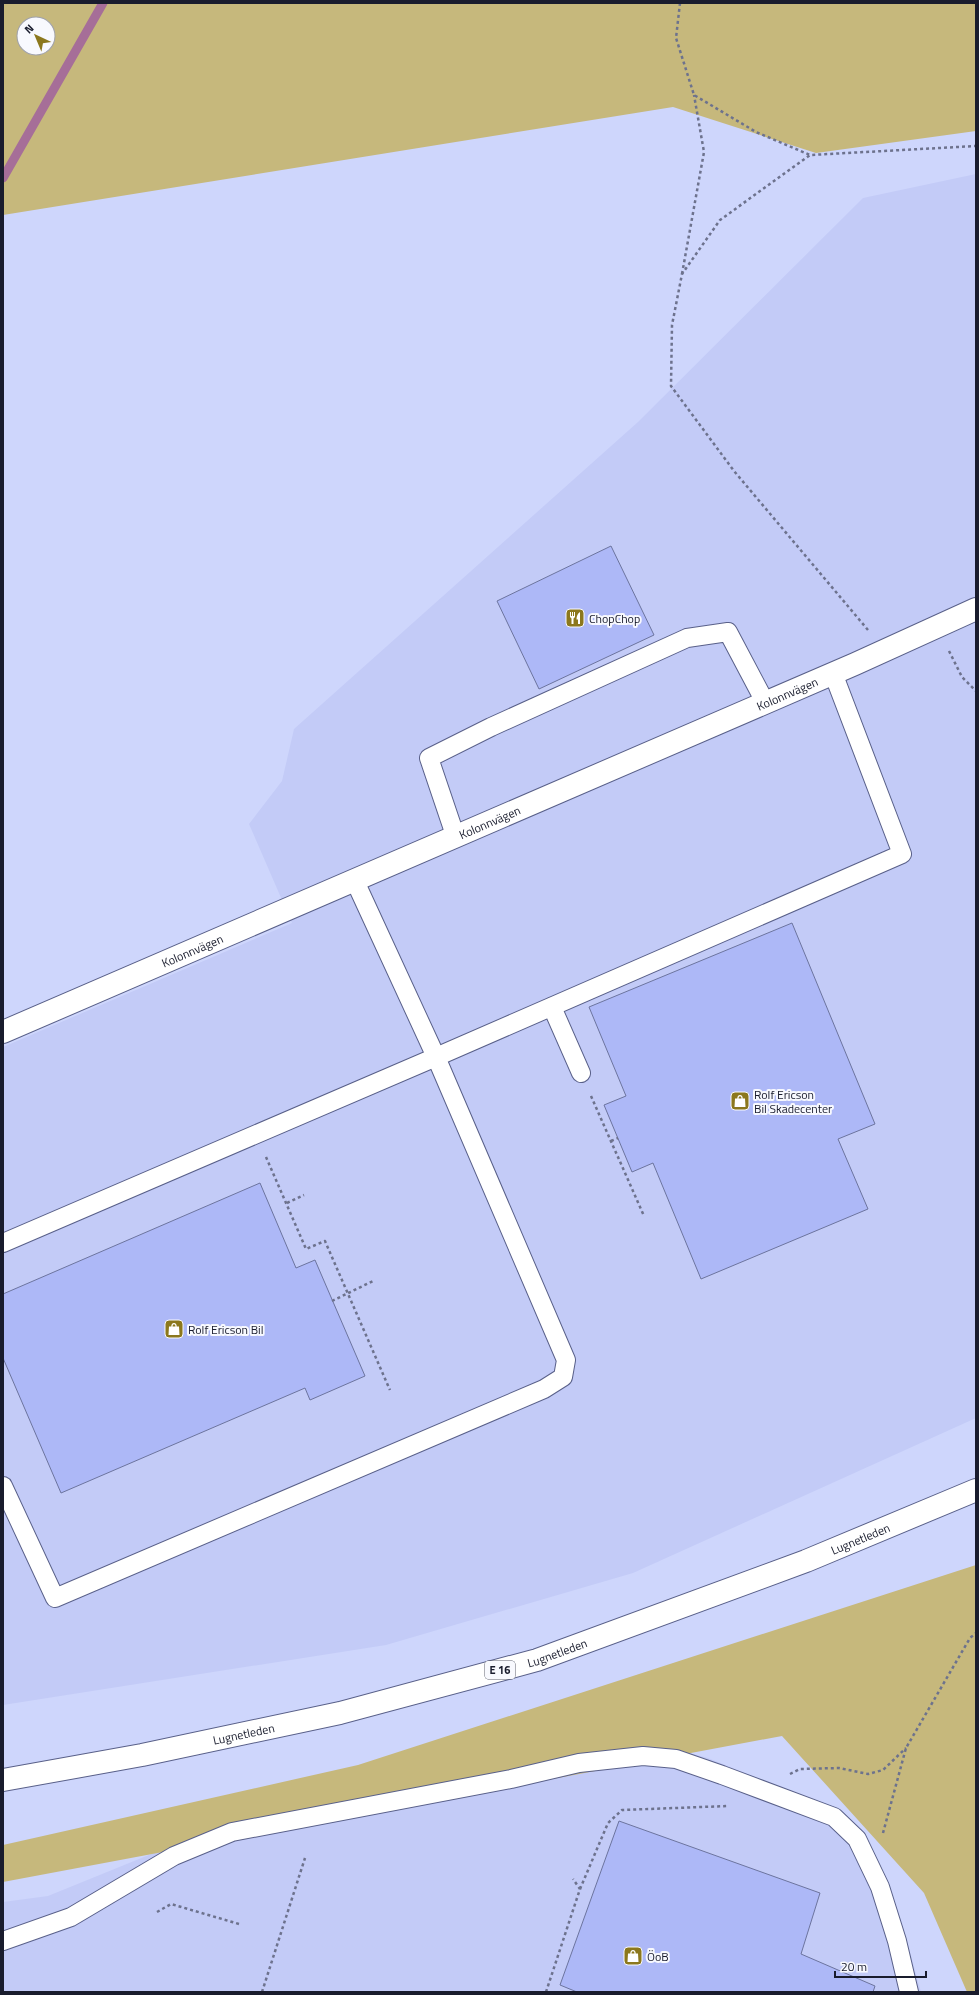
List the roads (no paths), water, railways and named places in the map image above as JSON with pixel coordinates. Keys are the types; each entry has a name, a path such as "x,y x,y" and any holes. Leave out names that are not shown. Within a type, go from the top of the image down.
{"main road":[{"name":"Kolonnvägen","path":"3,1032 455,835 833,673 976,609"},
{"name":"Lugnetleden","path":"3,1780 142,1755 340,1713 537,1660 806,1561 976,1490"}],"lane":[{"path":"455,835 429,758 491,727 687,638 728,632 765,702"},
{"path":"3,1243 552,1007 902,854 833,673"},
{"path":"3,1486 55,1598 544,1389 563,1377 566,1360 436,1057 354,879"},
{"path":"552,1007 581,1073"},
{"path":"3,1942 71,1918 174,1856 232,1832 512,1779 579,1763 643,1756 676,1759 722,1774 834,1817 857,1839 880,1887 897,1940 909,1992"}],"waterway":[{"path":"3,178 103,3"}],"place":[{"name":"ChopChop","path":"575,618"},
{"name":"Rolf Ericson Bil Skadecenter","path":"740,1101"},
{"name":"Rolf Ericson Bil","path":"174,1329"},
{"name":"ÖoB","path":"633,1956"}]}
